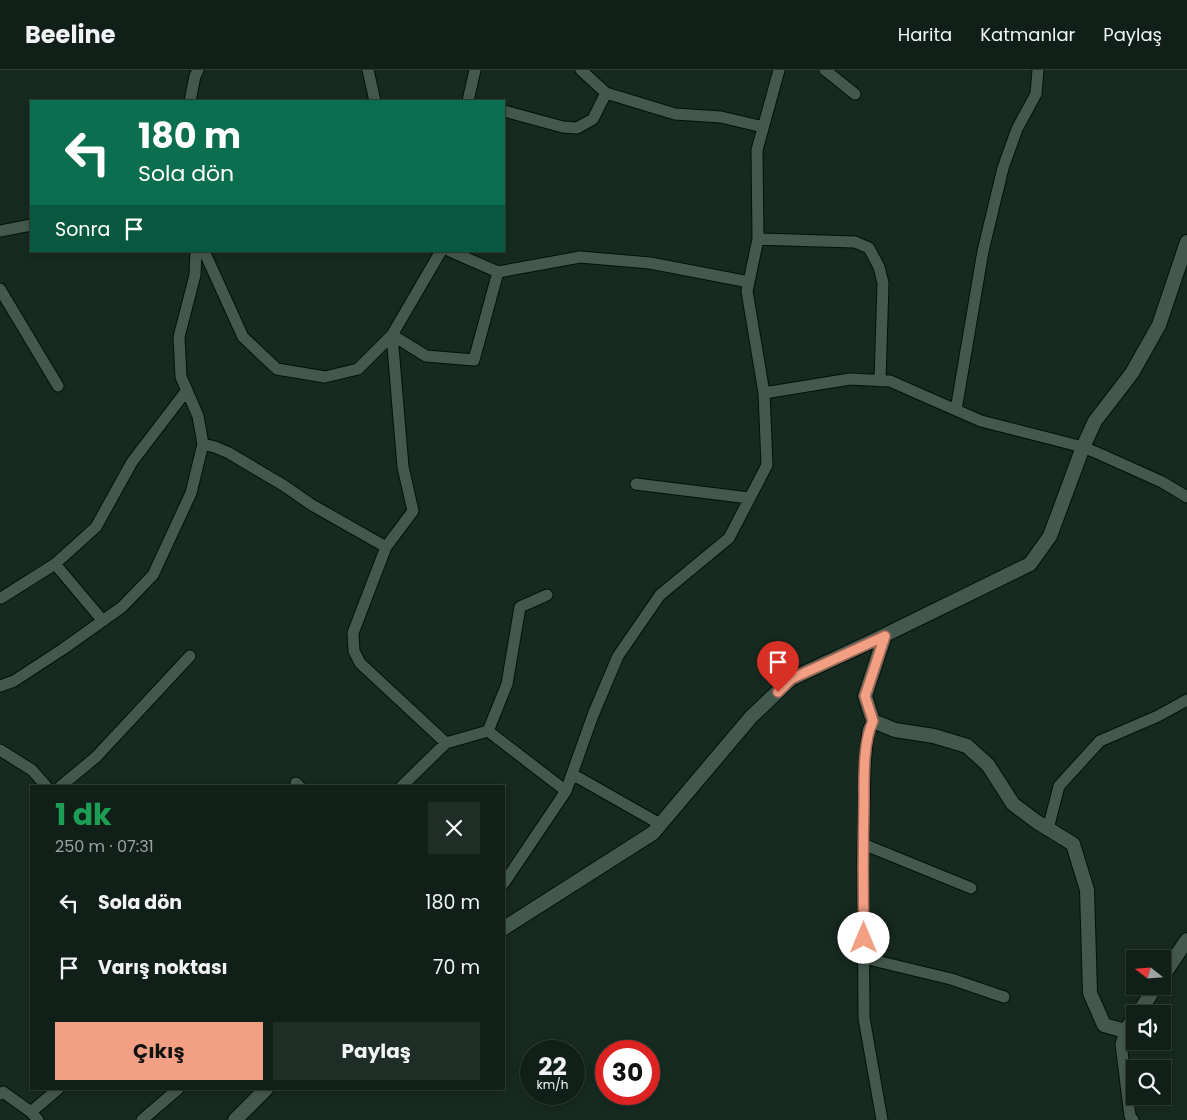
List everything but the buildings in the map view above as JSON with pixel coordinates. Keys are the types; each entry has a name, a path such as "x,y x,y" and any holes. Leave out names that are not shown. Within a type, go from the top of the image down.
{"street":[{"path":"190,100 198,70"},
{"path":"368,70 375,100"},
{"path":"468,100 475,70"},
{"path":"581,70 606,93 675,114 721,117 763,127"},
{"path":"505,881 566,791 593,715 618,656 660,595 729,538 767,465 764,393 746,291 758,239 757,150 779,70"},
{"path":"825,70 855,94"},
{"path":"956,410 983,251 1002,168 1017,129 1036,94 1038,70"},
{"path":"505,112 564,127 577,128 593,119 606,93"},
{"path":"0,231 30,225"},
{"path":"758,239 855,242 869,248 879,267 883,283 880,381"},
{"path":"505,927 653,832 751,717 791,679 885,636 1030,564 1050,536 1082,447 1094,421 1132,373 1159,325 1187,242"},
{"path":"0,686 14,681 103,621 122,607 153,575 190,493 203,444 198,416 181,377 179,337 195,275 196,252"},
{"path":"204,252 243,337 277,369 325,377 358,369 392,335 440,252"},
{"path":"452,252 498,272 580,257 650,263 749,282"},
{"path":"392,335 426,356 474,360 498,272"},
{"path":"0,289 58,386"},
{"path":"392,335 403,467 413,511 386,547 353,633 354,651 360,663 446,743"},
{"path":"764,393 850,379 890,381 981,421 1082,447 1162,482 1187,497"},
{"path":"1,598 55,564 96,527 132,462 187,390"},
{"path":"203,444 229,453 283,485 312,505 386,547"},
{"path":"636,484 750,498"},
{"path":"55,564 103,621"},
{"path":"488,731 507,684 520,607 547,595"},
{"path":"882,1120 864,1018 863,844 868,730 873,721 865,696 885,636"},
{"path":"62,785 96,757 190,656"},
{"path":"1048,829 1059,786 1100,741 1158,716 1187,700"},
{"path":"873,721 895,730 934,736 967,746 988,765 1013,804 1037,822 1073,844 1086,890 1090,993 1104,1025 1125,1031 1121,1044 1130,1119"},
{"path":"488,731 566,791"},
{"path":"403,785 446,743 488,731"},
{"path":"0,750 32,770 45,785"},
{"path":"572,774 660,824"},
{"path":"863,844 971,888"},
{"path":"1171,964 1187,940"},
{"path":"864,958 951,979 1004,997"},
{"path":"0,1094 2,1092 35,1116 57,1090"},
{"path":"142,1120 177,1090"},
{"path":"235,1120 265,1090"}],"route":[{"path":"778,692 791,679 885,636 865,696 873,721 868,730 865,767 863,844 864,938"}]}
